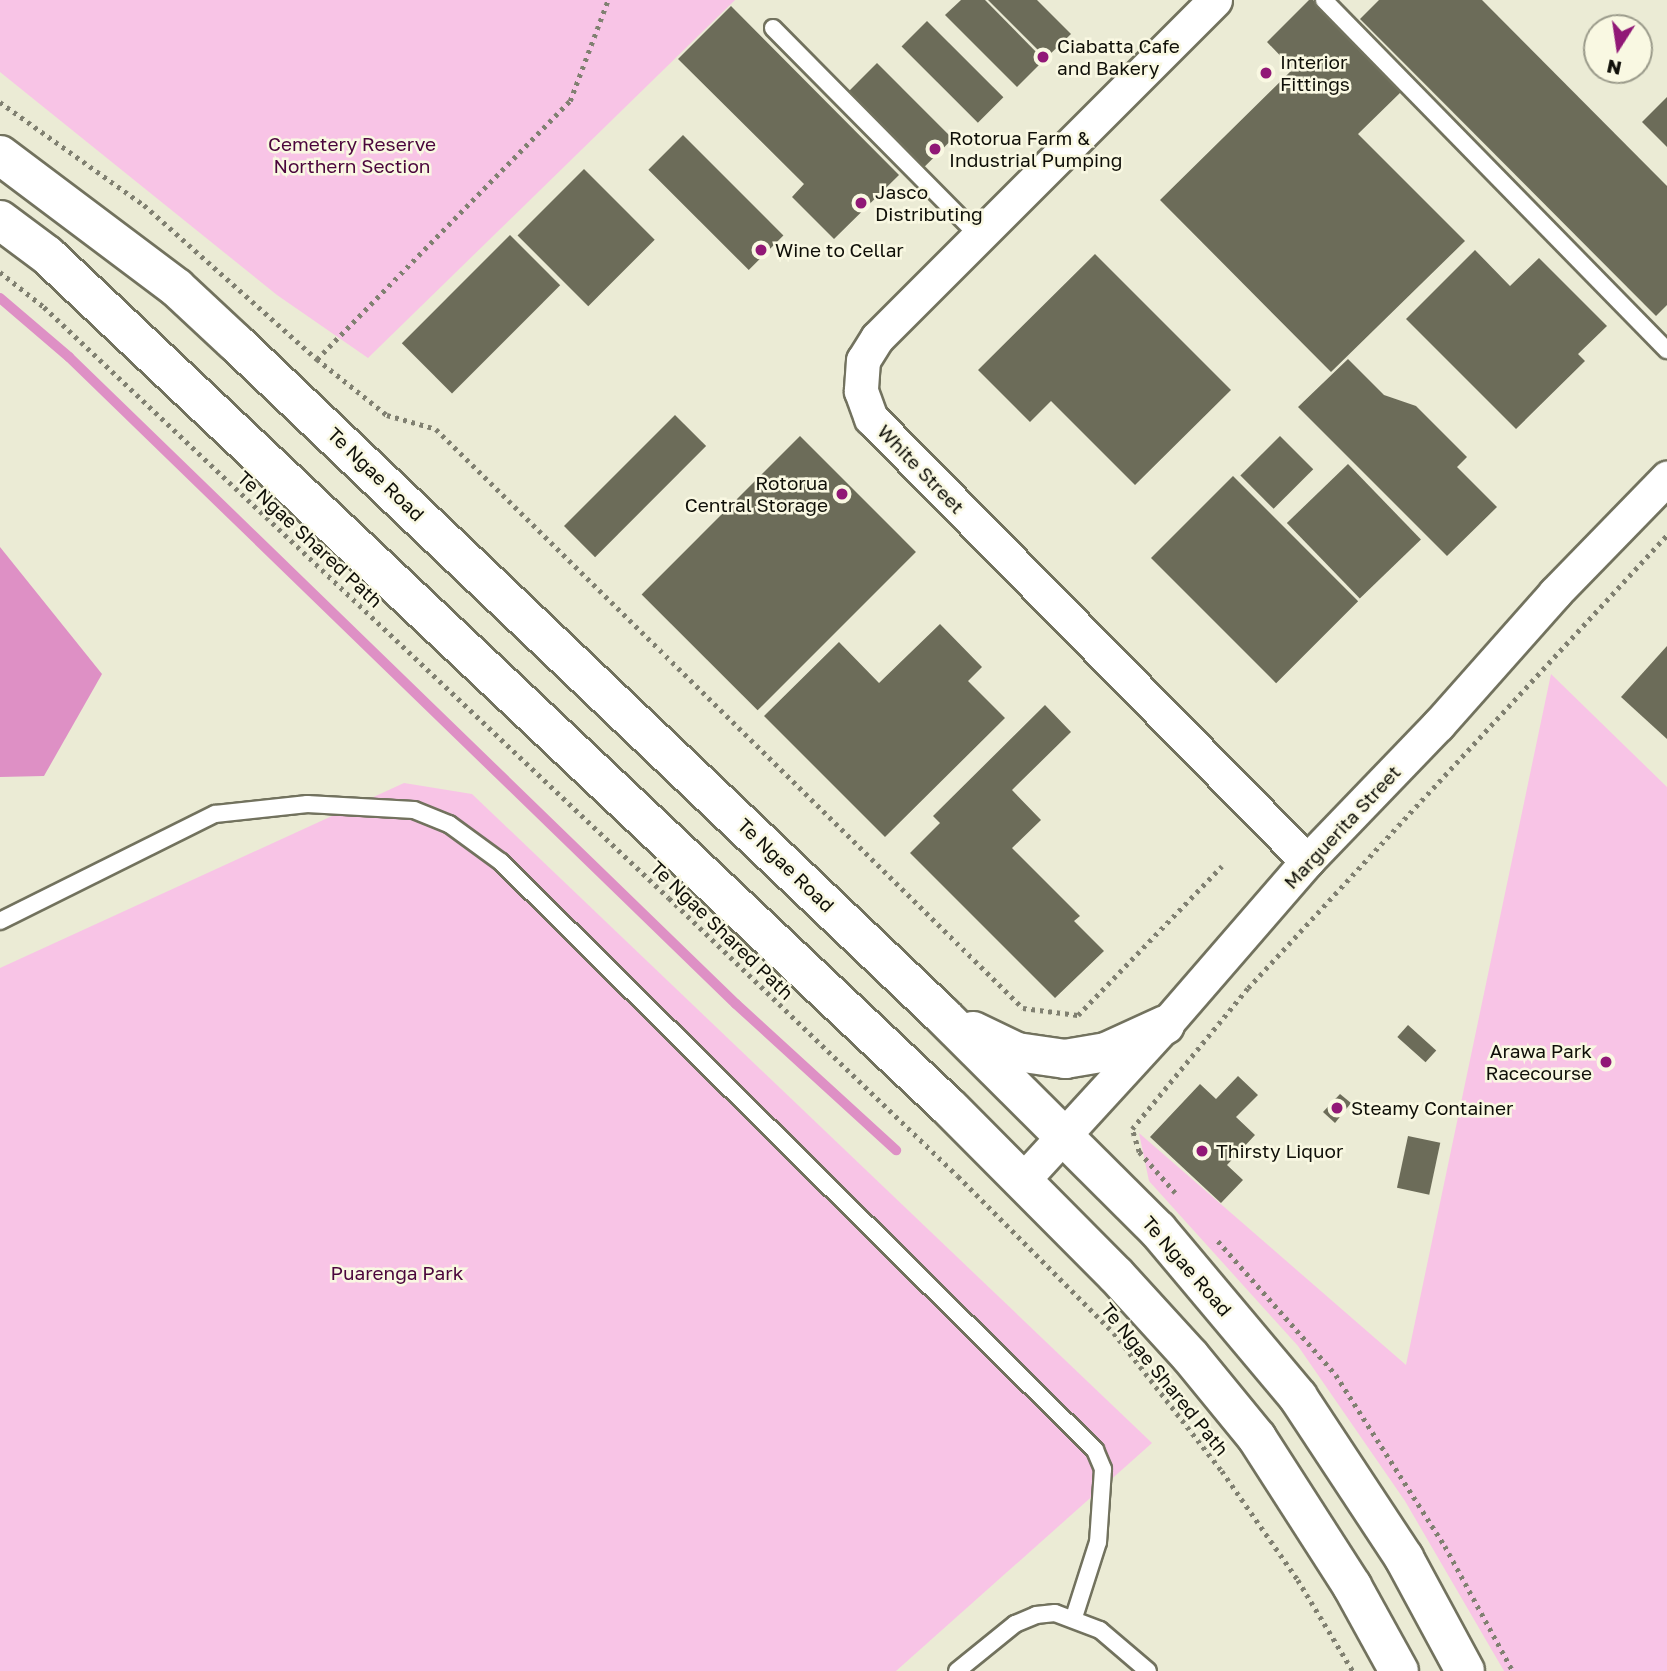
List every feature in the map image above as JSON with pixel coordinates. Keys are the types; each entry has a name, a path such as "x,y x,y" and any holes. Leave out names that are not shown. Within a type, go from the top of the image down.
{"main road":[{"name":"Te Ngae Road","path":"0,155 177,288 943,1016 1065,1134 1158,1230 1298,1397 1404,1558 1465,1671"},
{"path":"0,220 47,255 949,1107 1153,1315 1256,1438 1352,1586 1399,1671"},
{"path":"943,1016 1017,1052 1065,1059 1106,1052 1166,1025"}],"street":[{"name":"White Street","path":"1215,0 877,338 863,360 861,391 870,418 1307,861"},
{"name":"Marguerita Street","path":"1022,1181 1166,1025 1307,861 1438,725 1555,593 1667,478"}],"lane":[{"path":"1324,0 1667,350"},
{"path":"774,28 979,236"},
{"path":"0,921 215,814 307,804 414,810 449,824 501,862 1095,1450 1103,1469 1098,1542 1074,1618"},
{"path":"957,1671 1015,1624 1036,1615 1055,1613 1100,1630 1148,1671"}],"path":[{"path":"317,359 570,102 608,0"},
{"path":"0,102 144,205 317,359 387,415 436,429 1023,1007 1078,1015 1222,866"},
{"name":"Te Ngae Shared Path","path":"0,272 55,317 669,898 958,1177 1114,1333 1222,1471 1298,1580 1353,1671"},
{"path":"1184,1202 1139,1152 1132,1129 1265,969 1667,535"},
{"path":"1210,1233 1336,1375 1445,1546 1513,1671"}],"green space":[{"name":"Cemetery Reserve Northern Section","path":"0,0 735,0 368,358 277,295 0,72"},
{"path":"1551,674 1667,787 1667,1671 1504,1671 1405,1501 1298,1346 1149,1181 1139,1133 1406,1365"},
{"name":"Puarenga Park","path":"404,783 472,794 1152,1443 896,1671 0,1671 0,968"}],"shaded area":[{"path":"0,547 102,674 44,776 0,777"}],"building":[{"path":"961,0 985,0 1044,60 1017,87 945,15"},
{"path":"988,0 1037,0 1071,34 1046,58"},
{"path":"1309,0 1313,0 1403,90 1358,134 1465,241 1331,372 1160,200 1293,69 1267,42"},
{"path":"1379,0 1482,0 1667,186 1667,305 1656,316 1360,19"},
{"path":"731,6 899,175 834,239 792,197 804,184 678,59"},
{"path":"927,21 1003,97 978,123 902,46"},
{"path":"877,63 953,139 923,168 847,93"},
{"path":"1667,97 1667,147 1642,122"},
{"path":"683,135 783,235 749,270 648,170"},
{"path":"584,169 655,240 588,306 518,235"},
{"path":"510,235 560,285 452,393 402,343"},
{"path":"1475,250 1510,286 1539,258 1607,326 1578,354 1585,361 1516,429 1406,319"},
{"path":"1095,254 1231,390 1135,485 1051,401 1030,422 978,370"},
{"path":"1348,359 1384,395 1416,406 1467,457 1457,467 1497,507 1447,556 1298,407"},
{"path":"675,415 706,446 595,557 564,526"},
{"path":"800,436 916,552 758,710 642,594"},
{"path":"1280,436 1313,469 1274,509 1240,476"},
{"path":"1348,464 1421,540 1360,599 1287,523"},
{"path":"1233,476 1358,601 1276,683 1151,558"},
{"path":"940,624 982,667 968,681 1005,718 885,837 764,716 839,642 879,683"},
{"path":"1667,646 1667,739 1621,697"},
{"path":"1045,705 1071,732 1012,790 1041,820 1012,848 1080,916 1074,921 1104,951 1055,998 910,853 940,823 933,816"},
{"path":"1408,1025 1436,1050 1426,1062 1397,1037"},
{"name":"Thirsty Liquor","path":"1238,1076 1258,1095 1236,1117 1255,1135 1227,1165 1243,1180 1221,1203 1150,1137 1200,1084 1216,1099"},
{"name":"Steamy Container","path":"1340,1094 1351,1103 1335,1123 1323,1112"},
{"path":"1408,1136 1440,1143 1429,1195 1397,1188"}],"waterway":[{"path":"0,298 69,357 736,1004 896,1150"}],"place":[{"name":"Ciabatta Cafe and Bakery","path":"1043,57"},
{"name":"Interior Fittings","path":"1266,73"},
{"name":"Rotorua Farm & Industrial Pumping","path":"935,149"},
{"name":"Jasco Distributing","path":"861,203"},
{"name":"Wine to Cellar","path":"761,250"},
{"name":"Rotorua Central Storage","path":"842,494"},
{"name":"Arawa Park Racecourse","path":"1606,1062"},
{"name":"Steamy Container","path":"1337,1108"},
{"name":"Thirsty Liquor","path":"1202,1151"}]}
